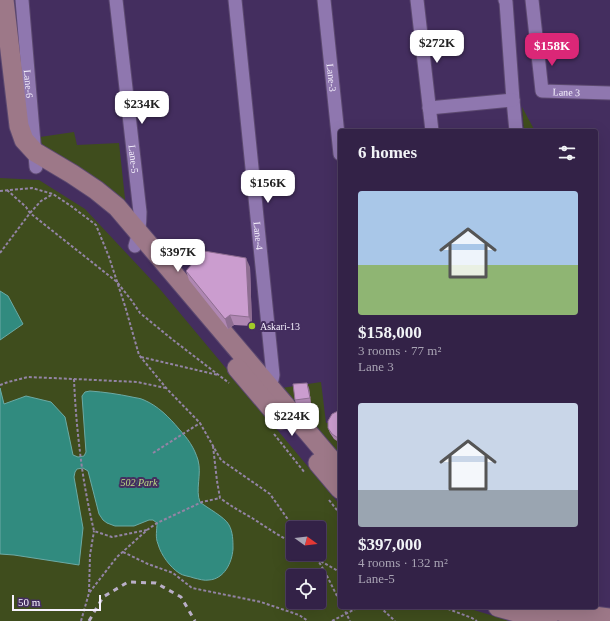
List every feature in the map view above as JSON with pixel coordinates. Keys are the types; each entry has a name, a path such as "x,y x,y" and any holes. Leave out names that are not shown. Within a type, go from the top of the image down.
{"street":[{"path":"4,0 19,126 24,140 36,159"},
{"name":"Lane-6","path":"22,0 36,159"},
{"name":"Lane-5","path":"116,0 140,212 140,224 137,239"},
{"name":"Lane-4","path":"235,0 273,375 272,380 264,390"},
{"name":"Lane-3","path":"324,0 338,135"},
{"path":"417,0 432,129"},
{"path":"505,0 516,129"},
{"name":"Lane 3","path":"532,0 542,91 610,93"},
{"path":"0,74 8,132 13,143 21,154 72,174 96,190 117,207 137,239 264,390 338,468"},
{"path":"429,108 513,100"},
{"path":"264,390 334,495"},
{"path":"513,609 559,615 610,618"},
{"path":"548,609 559,615"}],"path":[{"path":"0,191 32,188 52,194 96,224 125,306 140,357 167,389 200,423 221,460 270,494 289,521"},
{"path":"7,190 26,207 30,213 117,282 140,313 230,384"},
{"path":"0,253 30,213 41,201 52,194"},
{"path":"140,357 219,376"},
{"path":"0,386 8,382 28,377 137,382 167,389"},
{"path":"74,379 76,420 80,453 94,531 90,555 89,593 81,621"},
{"path":"153,452 200,423"},
{"path":"270,430 308,476"},
{"path":"213,445 220,498 286,540"},
{"path":"334,495 338,508"},
{"path":"89,593 117,557 156,523 202,502 220,498"},
{"path":"94,531 112,537 147,530"},
{"path":"123,552 148,564 173,573 192,588 261,602 299,614 308,621"},
{"path":"318,561 338,598"},
{"path":"321,561 338,571"},
{"path":"344,609 350,621"},
{"path":"332,621 355,609"},
{"path":"382,609 395,621"},
{"path":"449,609 477,621"}],"green space":[{"path":"522,107 534,129 524,129"},
{"path":"74,132 77,145 119,143 126,208 80,168 44,147 40,141 40,137"},
{"name":"502 Park","path":"0,178 39,180 85,209 159,288 338,503 338,609 471,609 510,621 0,621"},
{"path":"321,382 326,423 338,421 338,457 282,388"}],"shaded area":[{"path":"0,291 8,296 23,324 0,340"},
{"path":"0,388 4,404 26,396 51,402 65,417 73,455 78,457 84,456 86,452 82,396 85,392 90,391 140,398 149,402 163,412 182,433 195,451 199,465 198,492 200,502 224,519 230,528 233,549 229,565 223,573 219,577 207,580 182,575 179,573 166,560 159,548 156,534 157,523 153,520 149,520 134,526 115,526 103,520 99,514 88,471 83,468 77,469 74,477 83,528 79,565 0,554"}],"building":[{"path":"192,249 246,258 249,317 230,315 225,319 186,271 192,264"},
{"path":"307,383 310,398 295,400 293,384"},
{"path":"338,411 338,438 332,434 328,428 328,421 332,414"}],"railway":[{"path":"89,621 103,597 128,582 156,583 181,597 195,621"}],"place":[{"name":"Askari-13","path":"252,326"}]}
